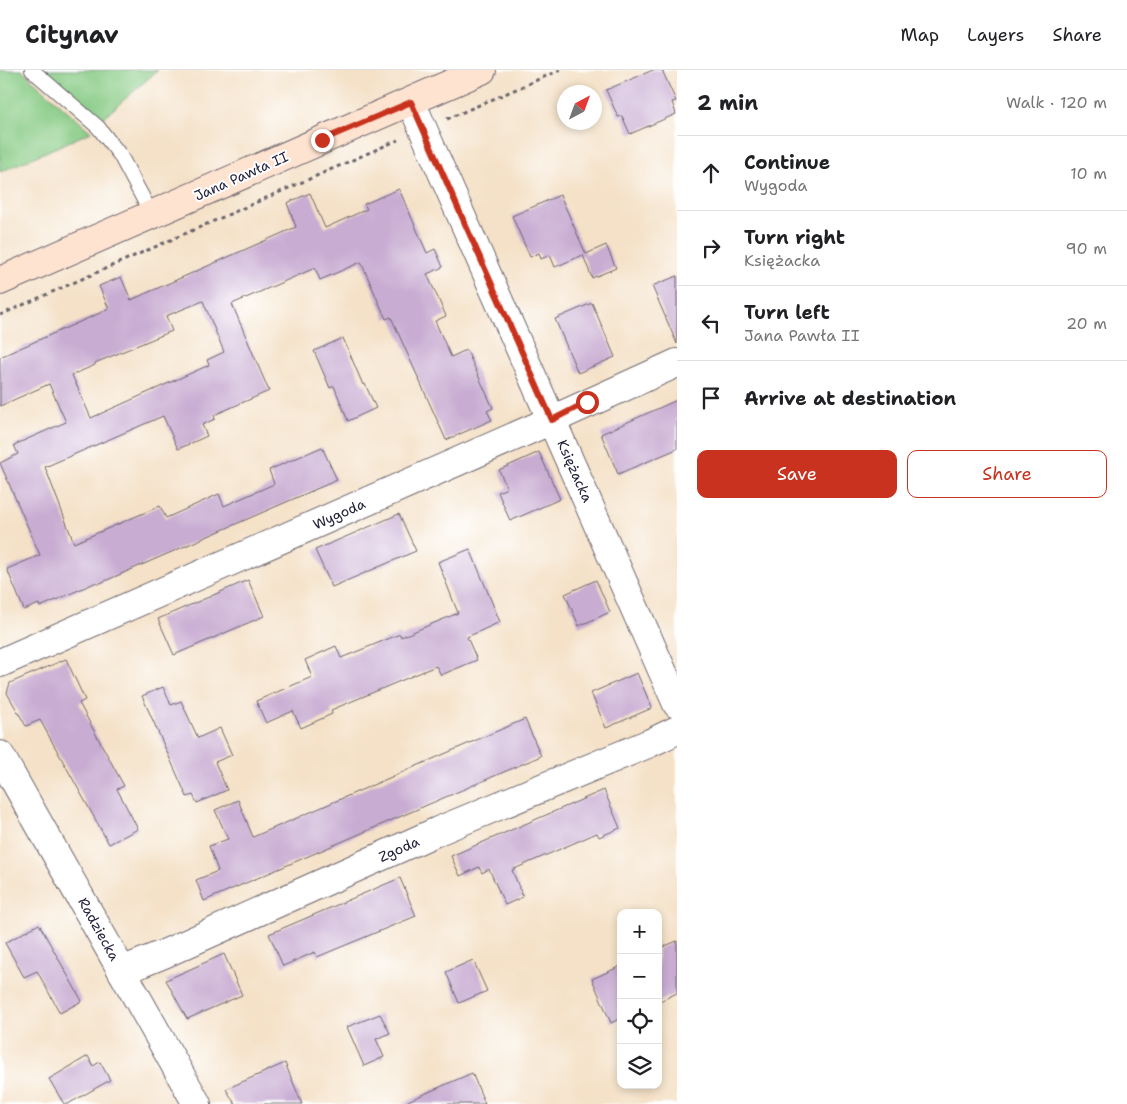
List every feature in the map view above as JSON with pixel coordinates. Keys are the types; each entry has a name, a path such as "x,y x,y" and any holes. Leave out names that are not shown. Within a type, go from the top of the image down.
{"street":[{"name":"Jana Pawła II","path":"0,281 482,70"},
{"name":"Księżacka","path":"411,102 677,704"},
{"name":"Wygoda","path":"0,663 677,363"},
{"name":"Zgoda","path":"122,971 438,831 677,730"},
{"name":"Radziecka","path":"0,754 197,1104"}],"lane":[{"path":"32,70 98,127 120,155 152,215"}],"path":[{"path":"0,315 560,70"}],"green space":[{"path":"0,70 21,70 91,132 0,172"},
{"path":"45,70 158,70 101,120"}],"building":[{"path":"653,70 662,70 676,101 672,102 676,114 630,134 622,116 618,117 606,90"},
{"path":"399,189 427,253 435,249 443,267 427,274 446,316 435,321 451,357 466,350 468,353 493,408 487,411 492,420 446,440 391,317 386,319 361,262 320,280 315,268 232,304 269,391 214,415 215,419 202,425 207,436 178,449 163,416 45,467 74,543 160,506 166,518 219,494 224,506 274,484 269,470 322,447 337,480 98,584 97,582 40,607 39,604 24,610 7,569 40,555 0,463 18,454 14,445 66,422 49,384 0,406 0,357 109,309 99,286 121,277 131,300 296,227 287,203 310,193 325,228 367,209 364,204","holes":["203,301 224,352 207,360 209,365 91,418 72,375 95,365 95,363 172,331 166,316"]},
{"path":"560,195 586,254 606,245 616,268 592,278 583,255 555,267 550,255 541,259 539,253 530,257 512,216"},
{"path":"677,276 677,344 652,286"},
{"path":"592,303 615,357 578,373 555,319"},
{"path":"343,338 363,385 365,384 376,408 348,421 334,386 330,388 314,351"},
{"path":"677,400 677,449 618,474 601,434"},
{"path":"539,452 560,499 510,521 498,492 507,488 499,470"},
{"path":"399,514 416,551 332,587 315,550"},
{"path":"470,549 500,622 467,637 477,660 441,675 436,666 331,710 332,714 301,728 293,711 266,723 256,701 312,677 305,660 336,646 341,658 400,634 401,637 458,613 438,562"},
{"path":"248,580 264,616 174,655 158,619"},
{"path":"596,580 610,612 579,626 565,594"},
{"path":"66,659 85,700 79,703 124,786 117,789 138,829 109,844 40,720 26,726 7,693 10,683"},
{"path":"637,673 652,708 606,728 591,693"},
{"path":"163,687 171,705 181,701 198,738 220,728 232,755 215,762 227,790 197,803 193,795 187,797 142,696"},
{"path":"525,719 541,756 204,901 196,880 218,871 209,846 228,839 215,810 238,800 253,837"},
{"path":"604,790 620,828 599,837 597,833 512,870 523,897 505,905 489,869 482,873 479,867 460,876 451,856"},
{"path":"400,878 416,916 317,957 315,952 283,966 269,934"},
{"path":"39,924 82,1001 60,1013 37,971 24,977 5,943"},
{"path":"677,941 677,993 662,1000 662,954 662,947"},
{"path":"224,954 242,995 187,1019 166,980"},
{"path":"473,960 487,991 459,1003 446,972"},
{"path":"617,968 617,1020 611,1023 592,979"},
{"path":"380,1014 390,1033 376,1039 384,1057 364,1066 347,1027"},
{"path":"88,1056 93,1066 100,1062 110,1080 68,1104 64,1104 49,1079"},
{"path":"285,1063 302,1104 235,1104 226,1089"},
{"path":"472,1073 485,1104 401,1104"}],"route":[{"path":"322,140 411,102 552,420 587,402"}]}
